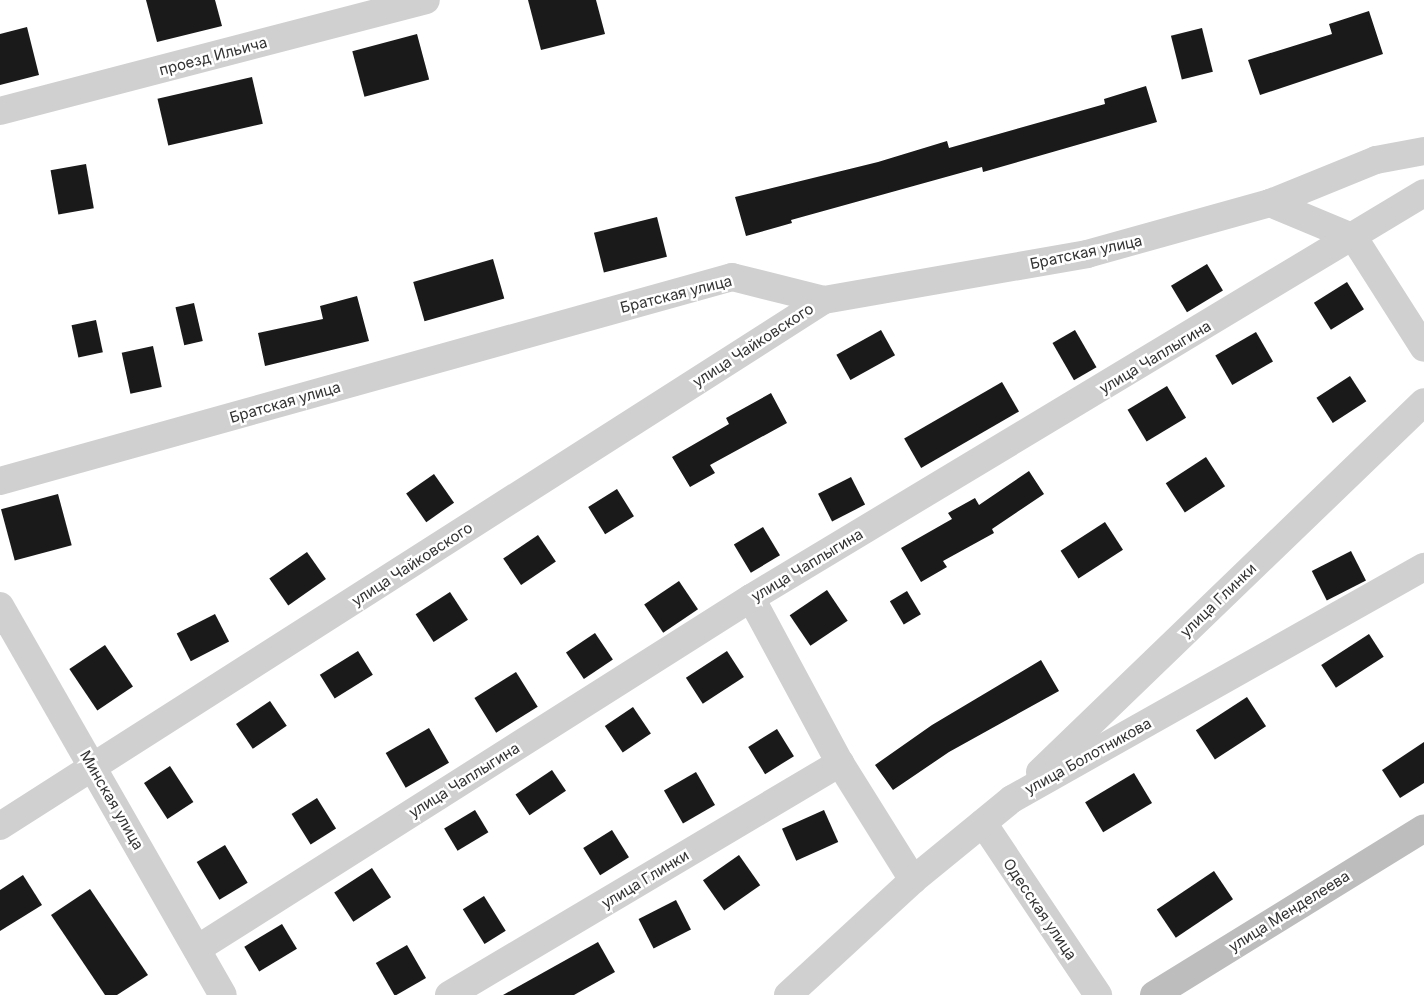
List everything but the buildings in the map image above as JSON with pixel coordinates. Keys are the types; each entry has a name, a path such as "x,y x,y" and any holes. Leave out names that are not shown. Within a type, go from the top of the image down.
{"street":[{"name":"проезд Ильича","path":"0,111 426,0"},
{"name":"Братская улица","path":"0,481 732,277 824,300 1087,254 1270,203 1376,160 1424,151"},
{"name":"улица Чаплыгина","path":"197,948 751,598 1354,238 1424,193"},
{"path":"1270,203 1354,238 1424,348"},
{"name":"улица Чайковского","path":"0,826 94,768 824,300"},
{"name":"улица Глинки","path":"1012,799 1424,402"},
{"name":"улица Болотникова","path":"788,995 913,880 1012,799 1424,567"},
{"path":"751,598 840,762 913,880"},
{"name":"Минская улица","path":"0,606 223,995"},
{"name":"улица Глинки","path":"449,995 840,762"},
{"name":"Одесская улица","path":"983,823 1098,995"},
{"name":"улица Менделеева","path":"1154,995 1424,828"}]}
